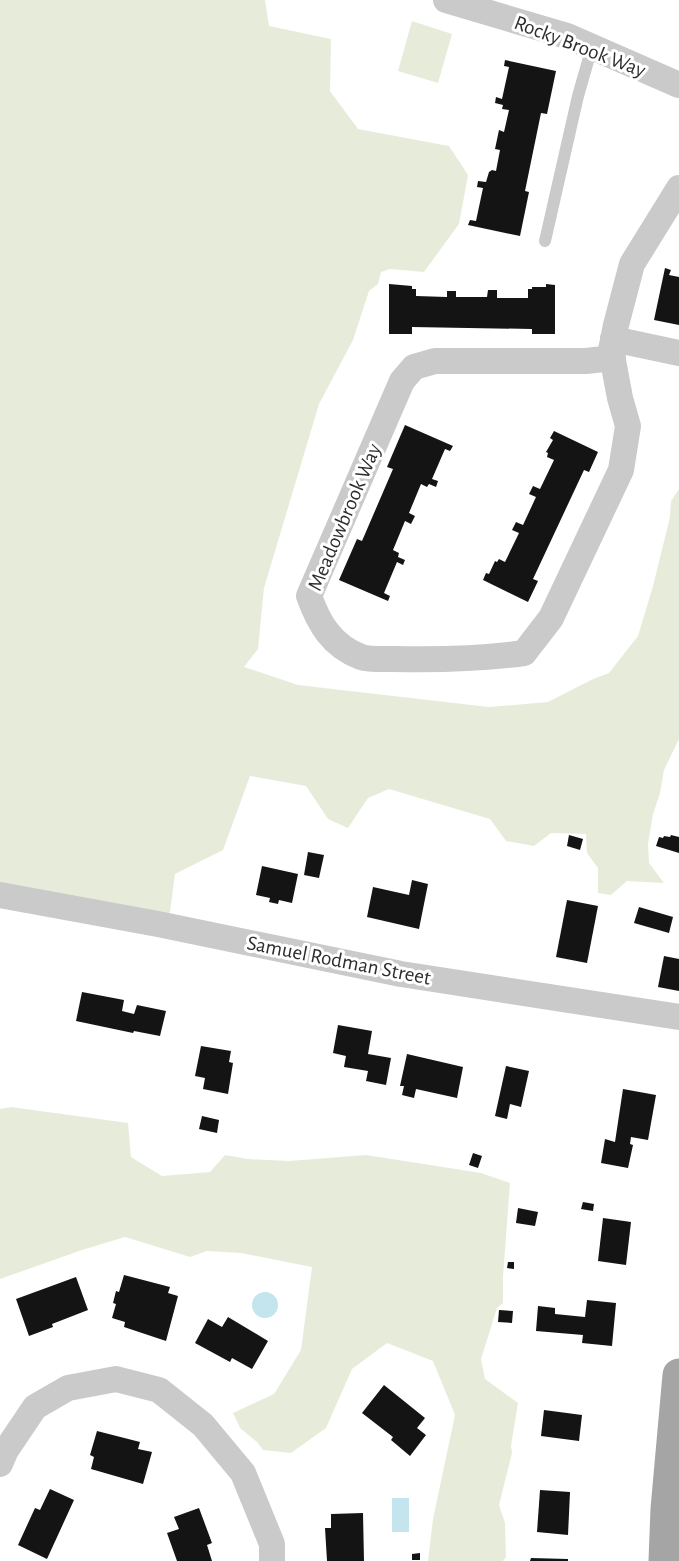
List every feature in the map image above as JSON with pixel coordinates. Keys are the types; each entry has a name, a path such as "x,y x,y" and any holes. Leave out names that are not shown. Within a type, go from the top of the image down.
{"main road":[{"path":"665,1561 667,1509 679,1376"}],"street":[{"name":"Rocky Brook Way","path":"446,0 567,36 679,85"},
{"name":"Meadowbrook Way","path":"679,188 632,264 613,348 628,426 621,470 551,618 524,652 486,658 439,660 364,658 348,650 331,637 316,618 309,596 402,381 414,367 435,361 586,361 613,348 679,352"},
{"name":"Samuel Rodman Street","path":"0,895 169,926 401,974 679,1017"},
{"path":"0,1464 6,1450 35,1407 68,1388 116,1379 159,1390 203,1425 243,1473 272,1544 272,1561"}],"lane":[{"path":"545,241 578,96 592,47"}],"green space":[{"path":"0,0 265,0 269,26 331,39 330,91 358,129 449,146 468,175 459,224 424,272 390,269 381,272 378,284 369,291 353,340 319,404 264,588 258,649 244,667 298,685 489,707 548,702 609,673 638,636 670,517 671,501 679,489 679,739 664,770 648,844 649,863 664,883 627,881 611,895 598,893 598,868 587,853 586,834 551,833 534,846 506,841 490,819 389,789 368,798 348,828 328,819 306,786 250,776 223,850 175,874 168,927 0,899"},
{"path":"412,21 452,34 438,83 398,71"},
{"path":"11,1107 128,1123 131,1157 162,1176 210,1172 225,1155 248,1159 289,1161 366,1155 481,1173 510,1183 503,1303 497,1308 481,1359 485,1379 518,1403 511,1446 512,1453 499,1505 505,1523 506,1557 503,1561 428,1561 433,1519 455,1415 433,1361 387,1343 352,1369 326,1428 291,1453 263,1450 240,1428 233,1413 274,1394 301,1350 312,1267 241,1253 207,1251 190,1257 125,1237 0,1279 0,1109"}],"water":[{"path":"265,1292 274,1296 278,1305 274,1314 265,1318 256,1314 252,1305 256,1296"},
{"path":"392,1498 409,1498 409,1532 392,1532"}],"building":[{"path":"505,60 556,71 547,114 541,113 525,191 529,192 520,236 468,225 470,220 476,221 483,188 477,187 478,181 486,182 489,172 496,171 500,150 495,149 499,130 504,132 509,110 502,109 503,105 495,103 496,97 502,99 509,67 504,66"},
{"path":"665,268 671,270 669,275 679,277 679,325 654,320"},
{"path":"389,284 412,286 412,289 416,289 416,296 447,297 447,291 456,291 456,297 487,297 488,290 497,290 497,298 528,298 528,289 532,287 555,285 555,334 532,334 532,329 412,327 412,334 389,334"},
{"path":"405,425 453,446 450,451 445,449 432,479 438,481 436,487 421,484 409,513 415,516 411,524 405,521 393,550 399,553 398,557 405,560 403,565 397,562 384,593 390,596 388,601 339,580 357,539 362,541 393,469 387,467"},
{"path":"554,431 598,452 589,472 584,470 533,579 538,581 528,602 483,580 486,573 489,574 495,561 499,559 505,562 519,533 512,530 516,522 523,525 536,497 529,494 533,486 540,489 554,460 547,457 546,452 553,440 550,438"},
{"path":"569,835 583,839 580,850 567,846"},
{"path":"671,835 679,837 679,853 656,846 659,837 670,837"},
{"path":"308,852 324,855 319,878 304,875"},
{"path":"262,866 298,874 292,903 279,900 278,904 269,902 270,898 256,895"},
{"path":"412,880 428,884 419,929 367,917 373,887 409,895"},
{"path":"567,900 598,906 587,963 556,957"},
{"path":"639,907 673,917 669,933 634,923"},
{"path":"664,956 679,959 679,991 658,987"},
{"path":"82,992 124,1000 122,1011 134,1014 137,1005 166,1011 160,1036 76,1021"},
{"path":"338,1025 372,1031 368,1054 391,1058 386,1085 366,1081 368,1071 344,1067 346,1056 333,1053"},
{"path":"201,1046 231,1051 229,1062 233,1063 228,1094 203,1089 205,1078 195,1076"},
{"path":"407,1054 463,1067 457,1098 416,1089 414,1098 402,1095 404,1086 400,1086"},
{"path":"506,1066 529,1071 521,1107 510,1104 507,1119 495,1116"},
{"path":"623,1089 656,1095 648,1140 631,1137 630,1144 633,1145 628,1168 601,1163 605,1139 615,1142"},
{"path":"202,1116 219,1120 217,1133 199,1129"},
{"path":"473,1153 482,1156 478,1168 469,1165"},
{"path":"583,1202 594,1204 593,1211 581,1209"},
{"path":"518,1208 538,1212 535,1226 516,1223"},
{"path":"603,1218 631,1222 626,1265 598,1261"},
{"path":"508,1262 514,1262 514,1269 507,1268"},
{"path":"124,1275 170,1287 168,1293 178,1296 166,1341 124,1327 125,1322 112,1318 116,1304 113,1303 116,1291 119,1292"},
{"path":"76,1277 88,1310 29,1336 16,1299"},
{"path":"587,1300 616,1303 612,1346 582,1343 583,1335 536,1331 538,1306 555,1308 555,1314 585,1317"},
{"path":"499,1310 513,1311 512,1323 498,1322"},
{"path":"228,1317 268,1341 252,1369 232,1358 230,1362 195,1343 208,1319 222,1327"},
{"path":"384,1385 425,1418 417,1428 426,1435 410,1456 391,1440 393,1437 362,1413"},
{"path":"544,1410 582,1415 579,1441 541,1436"},
{"path":"97,1431 140,1442 138,1449 152,1452 143,1484 91,1469 94,1457 90,1455"},
{"path":"50,1489 74,1500 47,1559 18,1545 35,1508 40,1510"},
{"path":"540,1490 570,1492 568,1535 537,1532"},
{"path":"199,1508 212,1543 207,1545 212,1561 177,1561 167,1533 179,1529 174,1517"},
{"path":"363,1513 364,1561 327,1561 325,1528 331,1528 331,1514"},
{"path":"420,1553 420,1560 412,1560 412,1554"},
{"path":"531,1558 568,1559 568,1561 530,1561"}]}
